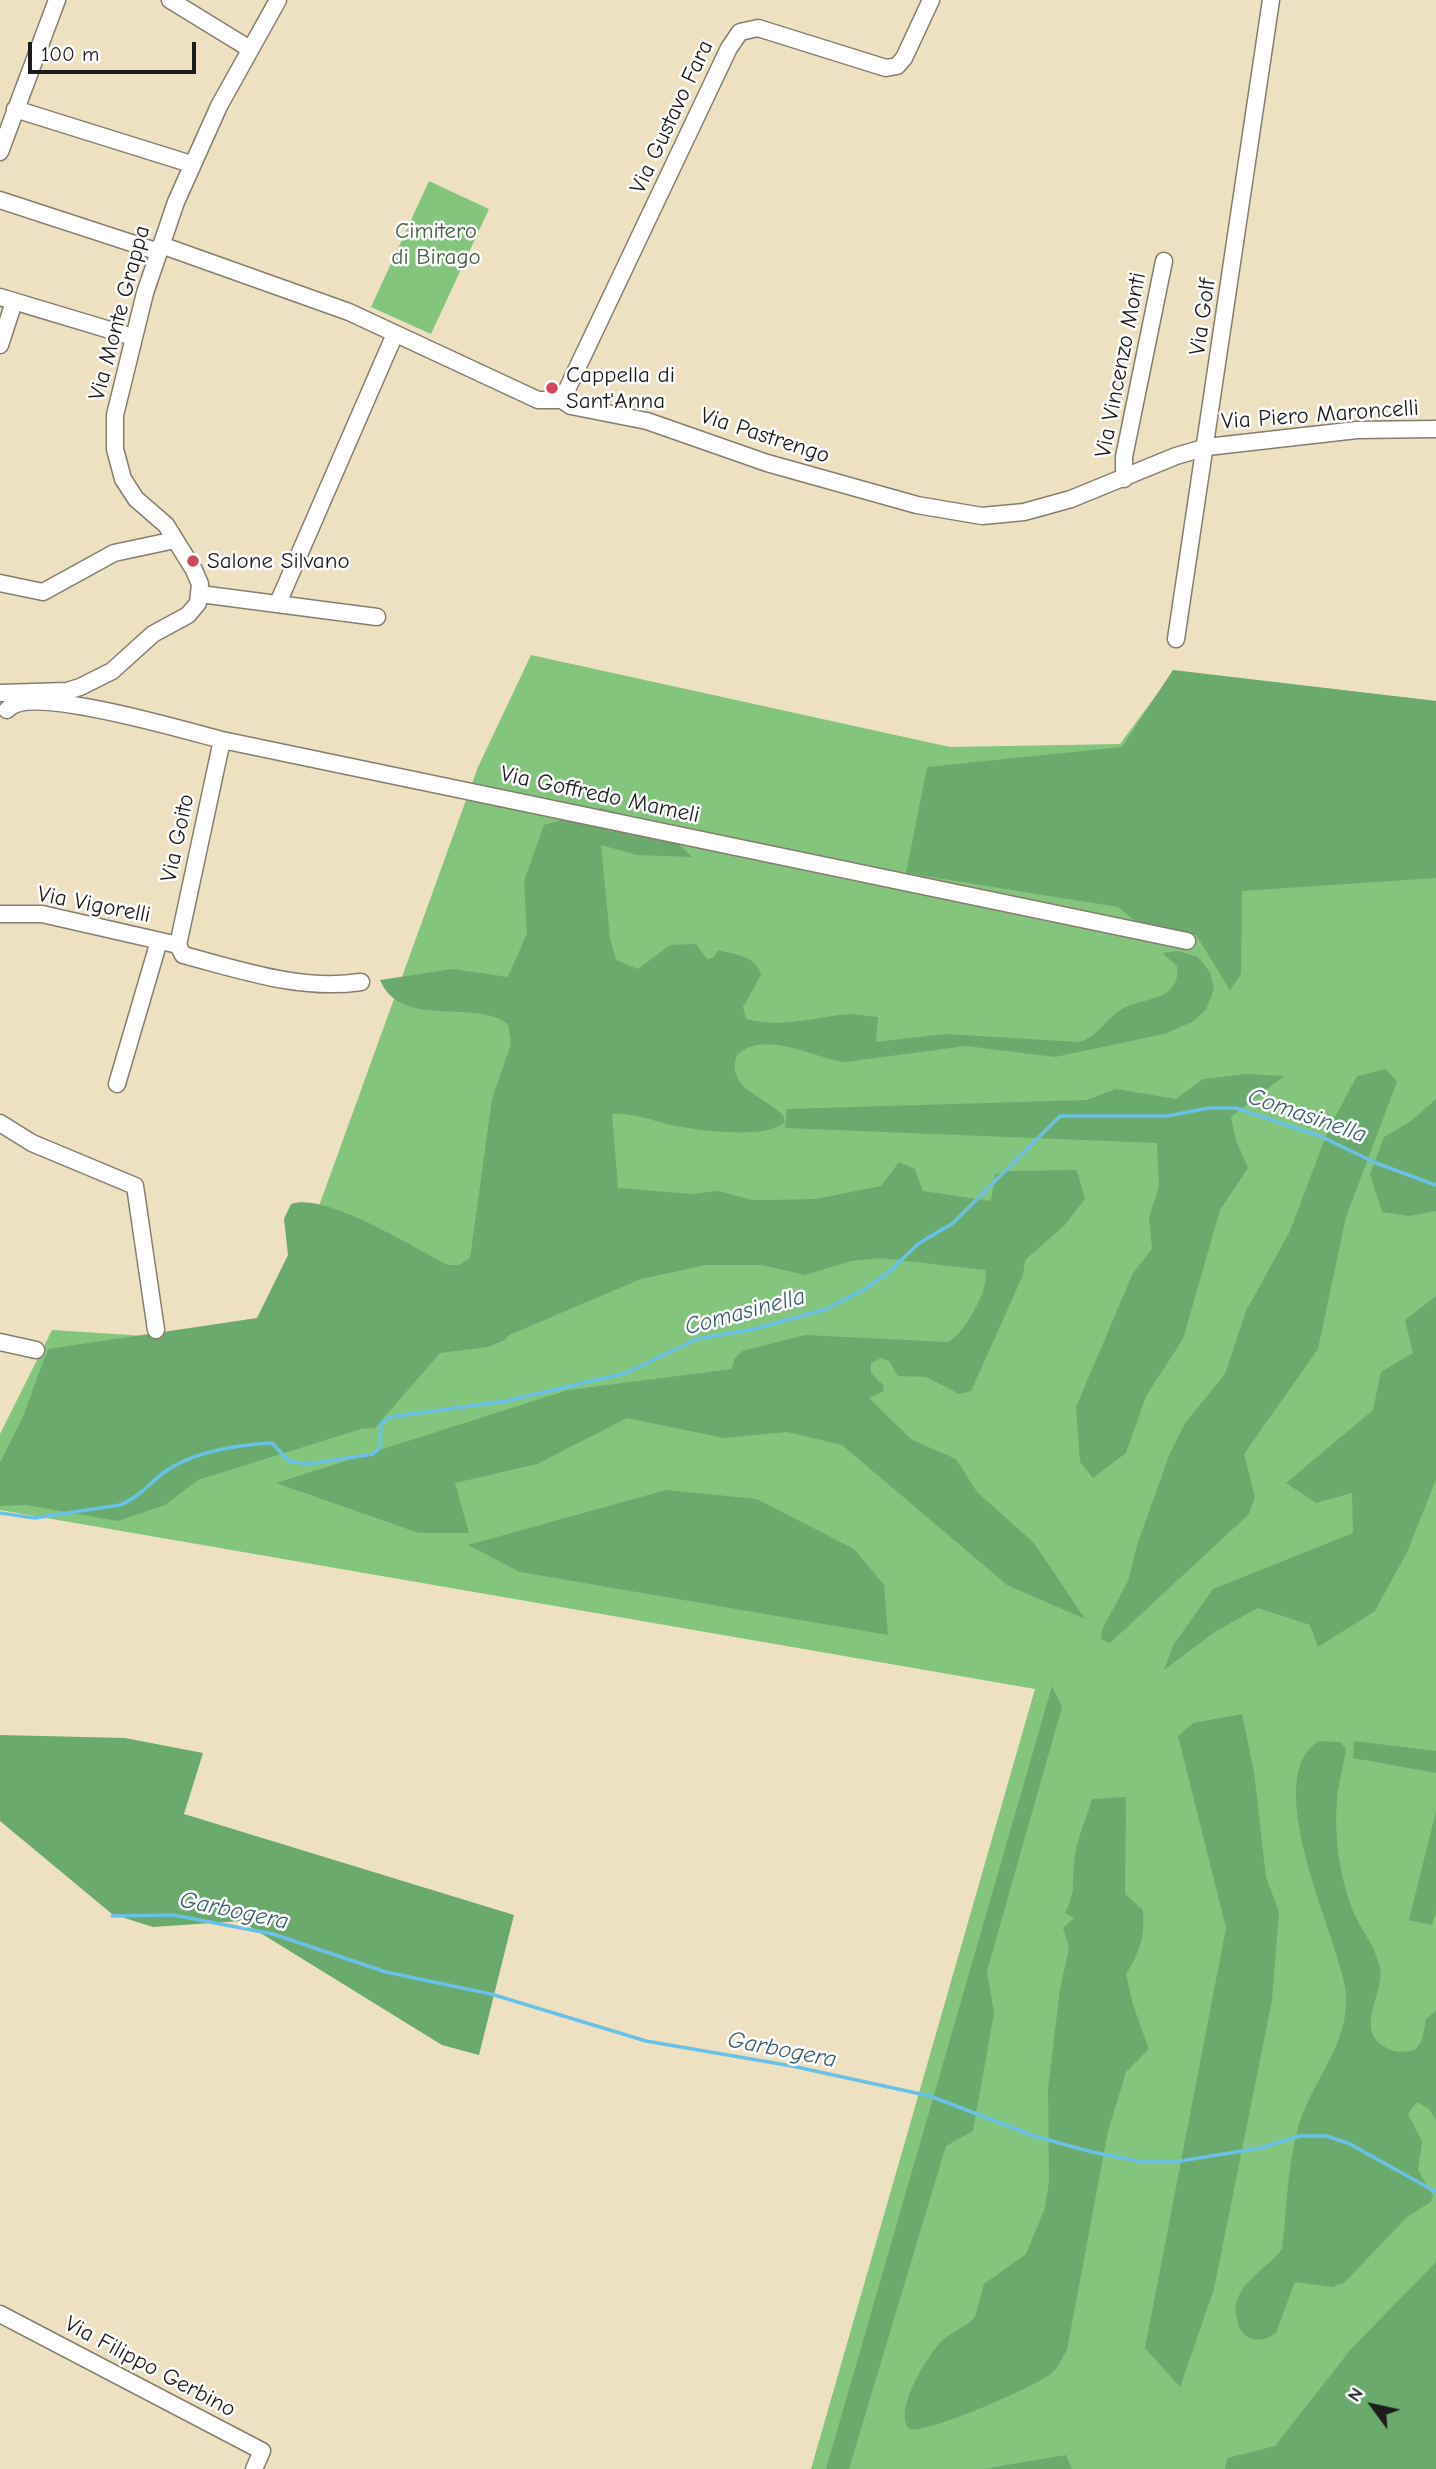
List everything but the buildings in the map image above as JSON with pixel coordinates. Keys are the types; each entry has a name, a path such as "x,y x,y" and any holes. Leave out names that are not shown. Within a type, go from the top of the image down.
{"street":[{"path":"0,152 57,0"},
{"path":"170,0 250,49"},
{"name":"Via Monte Grappa","path":"175,540 166,525 128,488 118,463 115,415 132,337 191,164 278,0"},
{"name":"Via Gustavo Fara","path":"562,400 735,38 748,28 758,28 886,68 897,66 904,58 931,0"},
{"name":"Via Golf","path":"1176,639 1207,447 1271,0"},
{"path":"15,109 191,164"},
{"name":"Via Pastrengo","path":"0,200 160,249 349,312 538,400 562,400 571,406 648,421 825,481 963,515 1024,512 1071,499 1176,456 1207,447"},
{"name":"Via Vincenzo Monti","path":"1124,479 1124,457 1164,261"},
{"path":"0,345 7,299 132,337"},
{"path":"278,603 395,334"},
{"name":"Via Piero Maroncelli","path":"1207,447 1357,430 1436,429"},
{"path":"0,583 43,592 114,552 175,540 198,577 200,594 195,607 188,615 153,634 112,671 95,680 67,691 0,693"},
{"path":"200,594 377,617"},
{"name":"Via Goffredo Mameli","path":"7,710 19,701 77,705 222,740 1187,941"},
{"name":"Via Goito","path":"178,945 222,740"},
{"name":"Via Vigorelli","path":"0,914 42,914 178,945 183,955 276,979 331,986 360,982"},
{"path":"117,1084 159,941"},
{"path":"0,1124 33,1143 135,1186 156,1330"},
{"path":"0,1342 36,1350"},
{"name":"Via Filippo Gerbino","path":"0,2314 262,2451 254,2469"}],"green space":[{"name":"Cimitero di Birago","path":"429,181 489,209 431,334 371,307"},
{"path":"531,655 950,747 1120,744 1174,671 1436,701 1436,2469 811,2469 1035,1689 0,1510 0,1434 52,1330 269,1344 478,767"},
{"path":"1173,670 1436,701 1436,878 1242,891 1241,974 1230,990 1196,935 1140,925 1118,907 906,873 927,767 1122,747"},
{"path":"601,808 662,828 692,857 637,855 601,845 610,938 616,960 638,969 670,945 696,944 707,959 713,958 718,950 744,957 755,964 761,975 743,1007 746,1019 781,1023 844,1014 878,1017 876,1042 945,1034 1079,1042 1097,1032 1122,1009 1159,996 1173,986 1177,978 1177,966 1162,953 1179,951 1198,957 1210,972 1214,989 1206,1010 1192,1022 1164,1034 1055,1057 966,1046 845,1062 790,1047 761,1045 749,1048 737,1055 736,1076 748,1090 783,1115 785,1122 765,1131 706,1130 612,1114 618,1188 692,1194 718,1191 752,1200 816,1199 881,1186 899,1162 915,1169 923,1191 991,1201 995,1174 1010,1171 1077,1170 1085,1199 1064,1226 1025,1260 1023,1275 971,1391 959,1394 926,1377 898,1376 889,1361 881,1358 871,1363 871,1373 883,1385 884,1391 869,1398 912,1440 956,1459 977,1492 1034,1543 1085,1619 1007,1585 842,1445 787,1432 724,1438 627,1418 537,1464 455,1483 469,1533 419,1533 276,1483 568,1390 732,1369 734,1359 742,1351 805,1335 947,1342 961,1331 980,1299 986,1278 985,1270 880,1258 851,1261 805,1275 762,1265 706,1265 641,1279 509,1335 505,1340 488,1347 440,1353 375,1428 361,1429 198,1480 165,1505 118,1521 26,1505 0,1506 0,1463 22,1419 48,1349 257,1318 288,1255 284,1219 291,1204 306,1202 347,1214 448,1265 459,1265 470,1258 492,1099 511,1044 508,1024 476,1013 420,1009 404,1004 390,995 380,980 453,969 508,977 527,933 524,881 544,825"},
{"path":"1386,1069 1397,1082 1346,1217 1318,1349 1244,1454 1255,1497 1249,1514 1110,1643 1101,1639 1102,1630 1128,1581 1137,1545 1170,1453 1185,1423 1225,1374 1246,1311 1290,1231 1329,1128 1357,1076"},
{"path":"1246,1074 1284,1076 1231,1117 1236,1140 1248,1168 1220,1210 1183,1339 1146,1396 1126,1453 1093,1478 1080,1462 1076,1407 1133,1273 1152,1249 1149,1217 1159,1187 1157,1143 785,1128 787,1109 1086,1100 1116,1089 1176,1099 1203,1079"},
{"path":"1436,1099 1436,1211 1409,1216 1382,1212 1370,1174 1384,1137 1411,1121"},
{"path":"1436,1296 1436,1480 1407,1552 1375,1611 1318,1647 1310,1625 1258,1608 1216,1631 1164,1670 1174,1644 1213,1589 1353,1533 1352,1493 1316,1503 1286,1483 1373,1410 1381,1372 1413,1353 1405,1320"},
{"path":"666,1490 757,1499 854,1549 884,1585 888,1635 520,1572 468,1545"},
{"path":"1052,1686 1062,1707 987,1971 994,2013 973,2131 946,2146 849,2469 826,2469"},
{"path":"1242,1714 1254,1772 1266,1877 1279,1912 1272,2000 1214,2289 1180,2387 1145,2348 1226,1928 1178,1736 1193,1723"},
{"path":"0,1735 125,1738 203,1753 184,1814 514,1915 479,2055 442,2045 241,1921 153,1927 112,1914 0,1821"},
{"path":"1319,1741 1340,1742 1346,1748 1336,1813 1337,1840 1343,1880 1351,1906 1375,1953 1380,1969 1372,2011 1372,2031 1376,2040 1389,2049 1400,2052 1416,2049 1422,2040 1426,2019 1436,2011 1436,2120 1429,2109 1417,2102 1408,2114 1422,2141 1418,2170 1433,2196 1431,2202 1407,2217 1344,2283 1332,2287 1295,2282 1276,2333 1257,2340 1247,2337 1240,2328 1236,2308 1238,2298 1250,2280 1282,2249 1289,2175 1297,2132 1344,2023 1344,1982 1305,1855 1298,1819 1296,1786 1302,1759"},
{"path":"1354,1741 1436,1751 1436,1773 1353,1758"},
{"path":"1126,1797 1125,1894 1143,1910 1143,1928 1135,1959 1126,1974 1133,2005 1149,2049 1126,2072 1108,2131 1067,2350 1052,2373 1025,2388 958,2417 920,2429 909,2429 905,2420 905,2409 921,2369 943,2340 975,2317 984,2284 1026,2254 1045,2208 1049,2181 1048,2089 1060,1989 1069,1948 1063,1928 1074,1918 1065,1913 1072,1894 1076,1848 1092,1799"},
{"path":"1436,1811 1436,1911 1432,1925 1409,1920"},
{"path":"1436,2262 1436,2469 1225,2469 1227,2458 1275,2446 1351,2349"},
{"path":"1066,2455 1072,2469 983,2469"}],"waterway":[{"name":"Comasinella","path":"0,1513 35,1518 120,1505 187,1459 244,1445 272,1443 289,1461 308,1464 373,1454 380,1448 381,1424 390,1417 506,1401 626,1373 697,1339 754,1329 826,1309 865,1289 889,1272 918,1244 953,1223 1060,1116 1167,1116 1209,1108 1236,1108 1320,1136 1376,1163 1436,1185"},
{"name":"Garbogera","path":"112,1916 173,1915 273,1934 386,1972 491,1994 646,2041 792,2066 930,2096 1034,2136 1092,2152 1143,2162 1174,2162 1260,2148 1300,2136 1326,2136 1348,2143 1436,2192"}],"place":[{"name":"Cappella di Sant'Anna","path":"552,388"},
{"name":"Salone Silvano","path":"193,561"}]}
